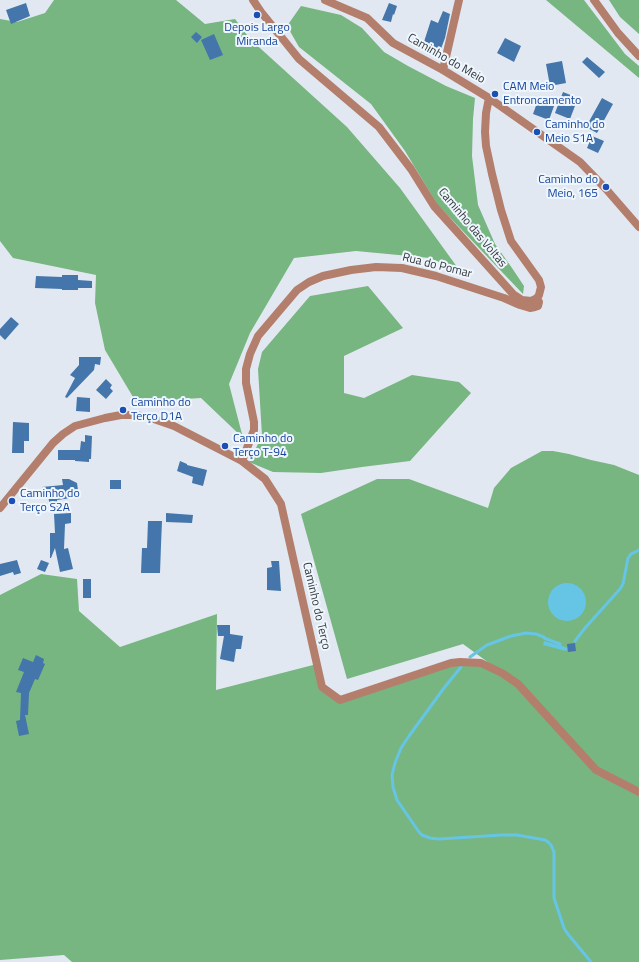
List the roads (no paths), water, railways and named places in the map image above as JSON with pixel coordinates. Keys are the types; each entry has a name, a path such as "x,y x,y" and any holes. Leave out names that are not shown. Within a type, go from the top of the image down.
{"street":[{"name":"Caminho das Voltas","path":"254,0 261,12 299,60 379,127 411,168 434,206 513,294 522,300 531,301 537,298 541,287 539,280 511,241 501,210 486,146 486,113 489,98"},
{"name":"Caminho do Meio","path":"325,0 367,18 393,43 443,70 489,98 580,162 639,227"},
{"path":"443,70 459,0"},
{"path":"594,0 618,33 639,56"},
{"name":"Rua do Pomar","path":"242,461 254,430 254,422 246,383 246,369 250,354 258,336 297,290 309,282 323,276 352,270 376,267 402,268 436,276 530,308 535,308 538,306 539,302 537,298"},
{"name":"Caminho do Terço","path":"0,508 53,443 75,426 121,415 148,417 174,426 242,461 265,479 281,504 322,687 340,700 451,663 481,663 502,673 518,684 596,770 639,792"}],"water":[{"path":"563,583 571,583 578,586 583,591 586,602 583,613 578,618 571,621 563,621 556,618 551,613 548,606 548,598 551,591 556,586"},
{"path":"544,641 565,647 566,651 543,645"}],"waterway":[{"path":"575,641 620,589 623,584 628,558 631,554 639,550"},
{"path":"470,657 487,645 511,636 526,633 544,637 560,644 559,647 566,649"},
{"path":"461,667 401,748 392,775 393,787 397,800 419,832 430,838 439,839 517,835 545,840 548,842 554,852 554,898 564,928 591,962"}],"place":[{"name":"Depois Largo Miranda","path":"257,15"},
{"name":"CAM Meio Entroncamento","path":"495,94"},
{"name":"Caminho do Meio S1A","path":"537,132"},
{"name":"Caminho do Meio, 165","path":"606,187"},
{"name":"Caminho do Terço D1A","path":"123,410"},
{"name":"Caminho do Terço T-94","path":"225,446"},
{"name":"Caminho do Terço S2A","path":"12,501"}]}
